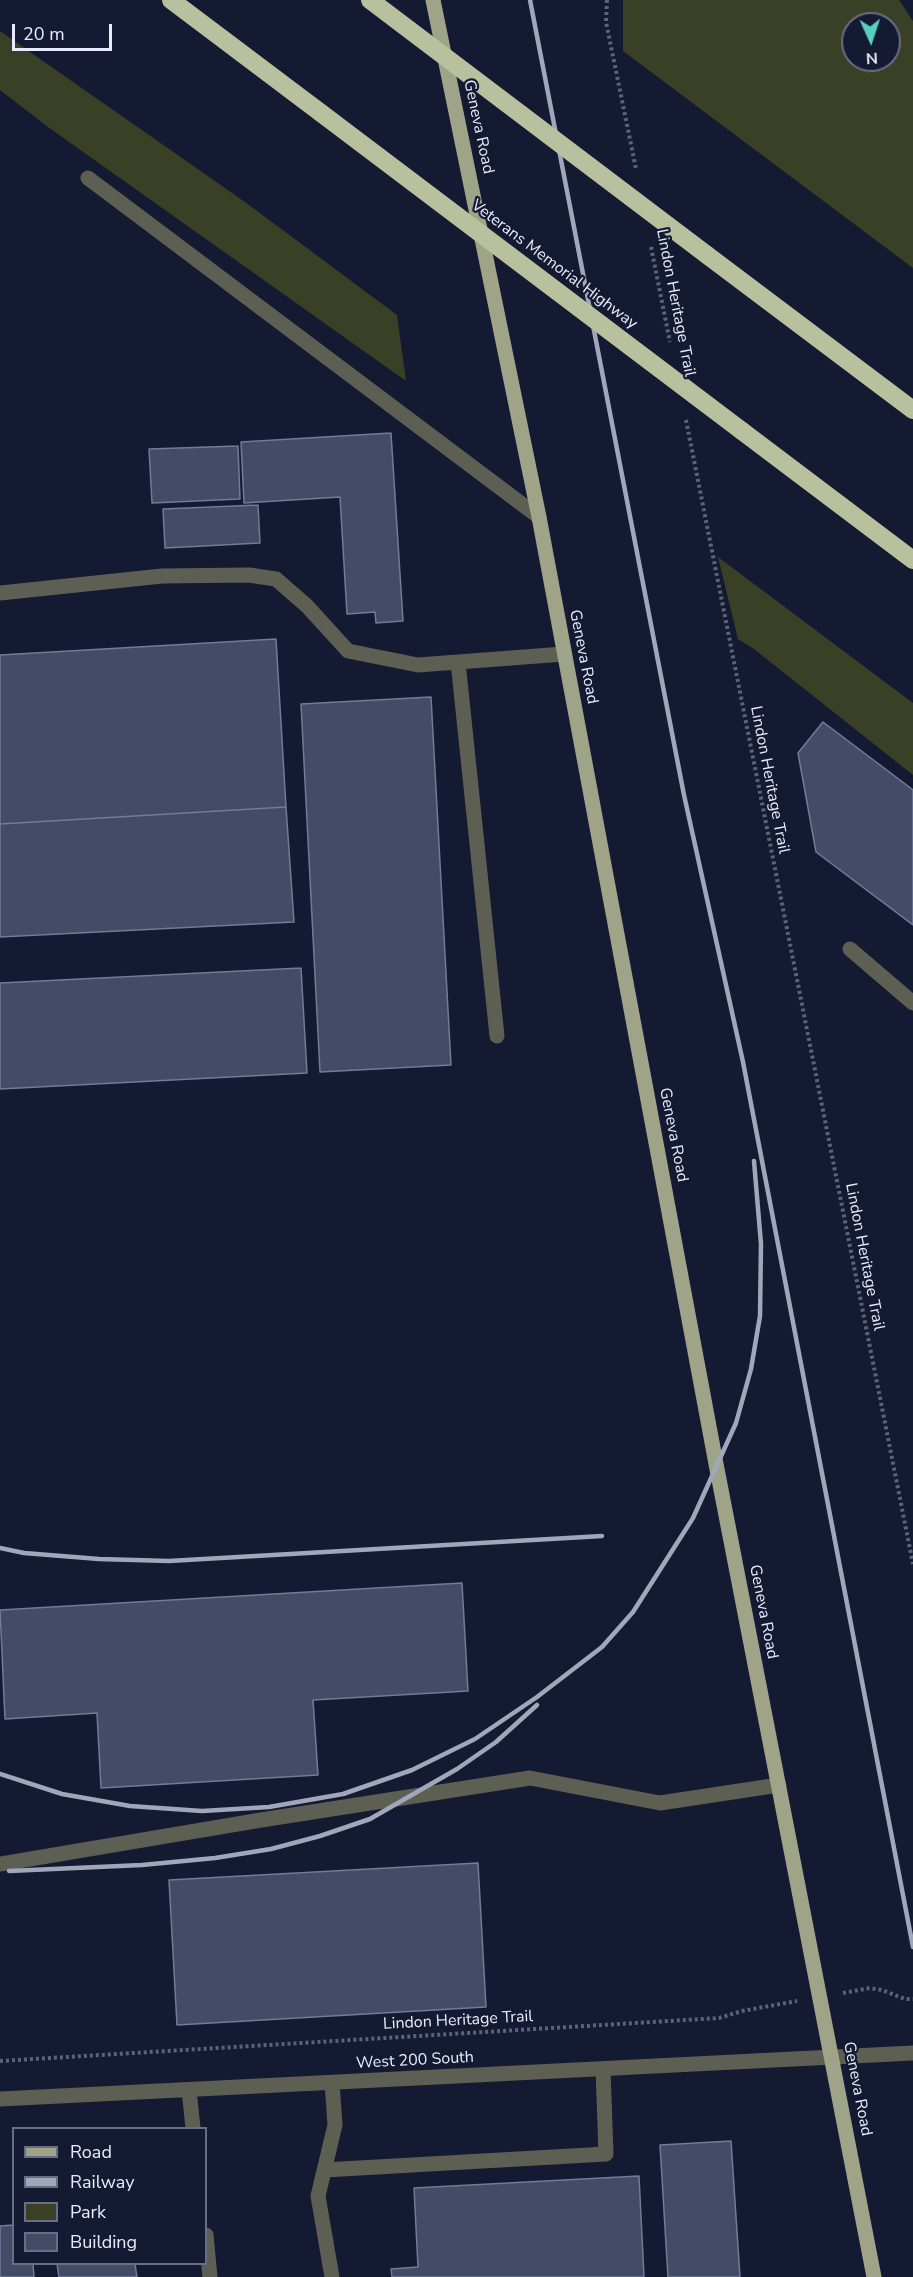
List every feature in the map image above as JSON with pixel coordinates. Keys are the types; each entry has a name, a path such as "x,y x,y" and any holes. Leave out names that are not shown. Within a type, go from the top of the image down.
{"highway":[{"name":"Veterans Memorial Highway","path":"171,0 913,560"},
{"path":"370,0 913,410"}],"main road":[{"name":"Geneva Road","path":"433,0 539,517 712,1446 874,2277"}],"street":[{"path":"88,178 539,517"},
{"path":"0,594 162,576 249,575 276,579 307,606 348,651 418,664 564,654"},
{"path":"458,662 497,1036"},
{"path":"850,949 913,1003"},
{"path":"0,1864 250,1821 530,1778 660,1803 779,1785"},
{"name":"West 200 South","path":"0,2099 913,2054"},
{"path":"324,2170 606,2154 603,2069"},
{"path":"332,2083 335,2125 318,2196 332,2277"},
{"path":"189,2090 193,2127"},
{"path":"207,2246 210,2277"}],"path":[{"path":"607,0 606,22 637,174"},
{"name":"Lindon Heritage Trail","path":"651,244 671,350"},
{"name":"Lindon Heritage Trail","path":"685,420 913,1564"},
{"name":"Lindon Heritage Trail","path":"0,2061 719,2018 742,2011 870,1988 905,1999 913,1999"}],"green space":[{"path":"623,0 899,0 913,21 913,268 623,51"},
{"path":"0,31 245,202 397,315 406,381 48,127 0,90"},
{"path":"718,557 913,703 913,775 754,649 738,639"}],"building":[{"path":"391,433 403,621 376,623 375,612 347,614 340,497 244,503 241,442"},
{"path":"238,446 240,499 152,503 149,449"},
{"path":"258,505 260,543 165,548 163,509"},
{"path":"276,639 286,807 0,824 0,655"},
{"path":"431,697 451,1065 320,1072 301,704"},
{"path":"823,722 913,790 913,925 816,852 798,753"},
{"path":"286,807 294,922 0,937 0,824"},
{"path":"301,968 307,1073 0,1089 0,983"},
{"path":"462,1583 468,1691 313,1700 318,1775 101,1788 97,1713 5,1719 0,1610"},
{"path":"478,1863 486,2007 177,2025 169,1880"},
{"path":"731,2141 740,2277 668,2277 660,2145"},
{"path":"639,2176 644,2277 392,2277 391,2269 418,2267 414,2188"},
{"path":"12,2225 12,2265 33,2265 34,2277 0,2277 0,2226"},
{"path":"57,2265 135,2265 137,2277 59,2277"}],"railway":[{"path":"530,0 684,795 743,1062 913,1947"},
{"path":"0,1774 62,1794 130,1806 202,1811 269,1807 343,1794 412,1770 475,1739 537,1697 602,1647 633,1612 693,1518 736,1423 751,1369 760,1316 761,1244 754,1161"},
{"path":"0,1548 24,1553 99,1559 169,1561 602,1536"},
{"path":"9,1871 142,1865 215,1858 271,1849 320,1836 370,1819 457,1769 496,1742 537,1705"}]}
